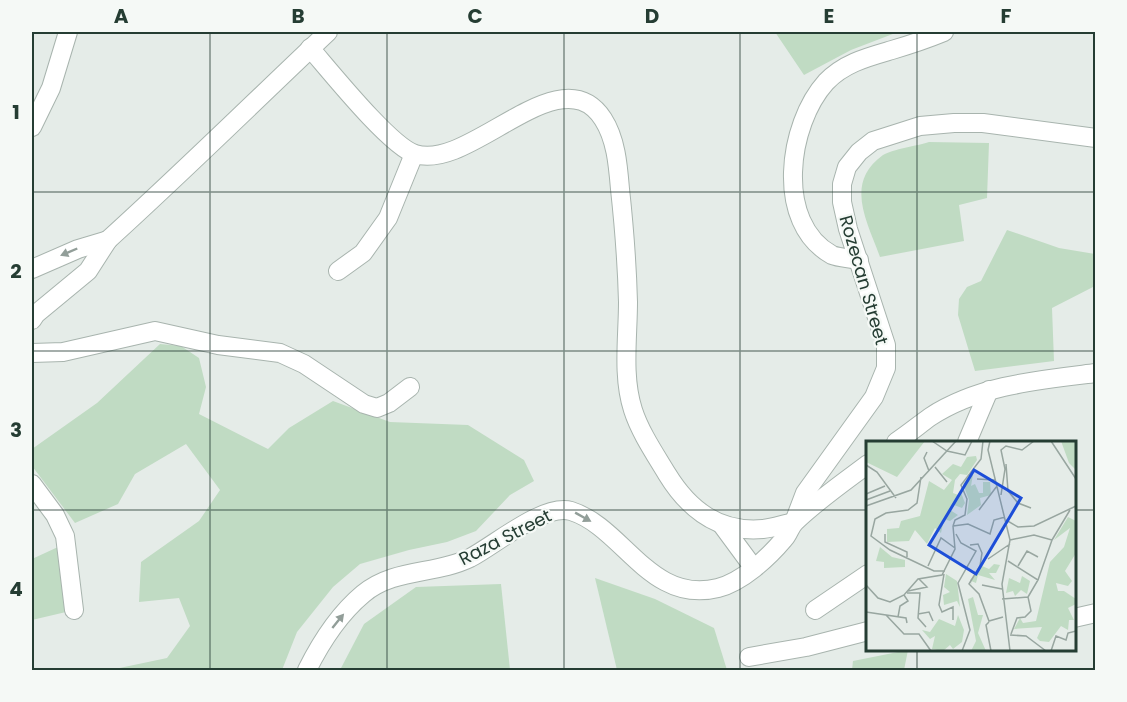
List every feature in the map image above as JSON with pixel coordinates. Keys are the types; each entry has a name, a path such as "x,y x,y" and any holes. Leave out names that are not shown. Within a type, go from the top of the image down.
{"street":[{"path":"32,127 51,88 68,32"},
{"path":"32,320 36,314 88,271 108,240 328,32"},
{"path":"859,260 833,255 815,241 805,227 796,204 792,172 802,123 826,82 840,70 858,59 944,32"},
{"path":"310,48 388,135 414,154 431,155 451,151 547,103 574,98 592,105 612,138 619,177 628,301 628,382 633,411 654,453 687,502 722,525 753,567"},
{"name":"Rozecan Street","path":"794,522 805,493 874,397 886,368 886,345 848,229 842,202 842,184 847,167 858,152 873,141 920,126 954,123 983,123 1095,138"},
{"path":"338,271 363,253 388,218 414,154"},
{"path":"32,269 78,249 108,240"},
{"path":"32,353 72,351 155,332 218,345 280,353 319,373 364,404 377,408 389,403 410,387"},
{"path":"897,441 931,417 961,401 989,390 1095,373"},
{"path":"967,441 989,390"},
{"path":"722,525 743,529 764,528 794,522 866,465"},
{"path":"32,484 55,515 65,536 74,610"},
{"name":"Raza Street","path":"307,670 326,636 342,615 363,594 381,581 466,560 490,548 528,522 554,510 569,510 588,519 639,563 671,585 696,589 718,588 738,579 786,537 794,522"},
{"path":"815,610 866,575"},
{"path":"1076,618 1095,613"},
{"path":"749,657 806,647 866,631"}],"green space":[{"path":"775,32 898,32 851,50 804,75"},
{"path":"929,142 989,143 987,198 959,205 964,241 880,257 862,203 861,190 864,178 871,166 883,155"},
{"path":"1007,230 1059,248 1095,254 1095,281 1093,287 1052,308 1054,361 975,371 958,315 959,299 967,287 981,281"},
{"path":"160,344 181,346 199,358 206,387 199,414 268,449 289,428 333,401 390,422 468,425 524,460 534,481 510,495 476,531 447,542 360,564 333,587 297,632 282,670 110,670 167,658 190,626 179,598 139,602 141,562 199,521 220,490 186,444 135,474 118,504 75,523 32,466 32,449 97,403"},
{"path":"58,547 66,612 32,620 32,559"},
{"path":"595,578 655,599 714,628 727,670 617,670"},
{"path":"501,584 510,670 340,670 364,624 416,587"},
{"path":"908,651 904,670 852,670 853,661"}]}
